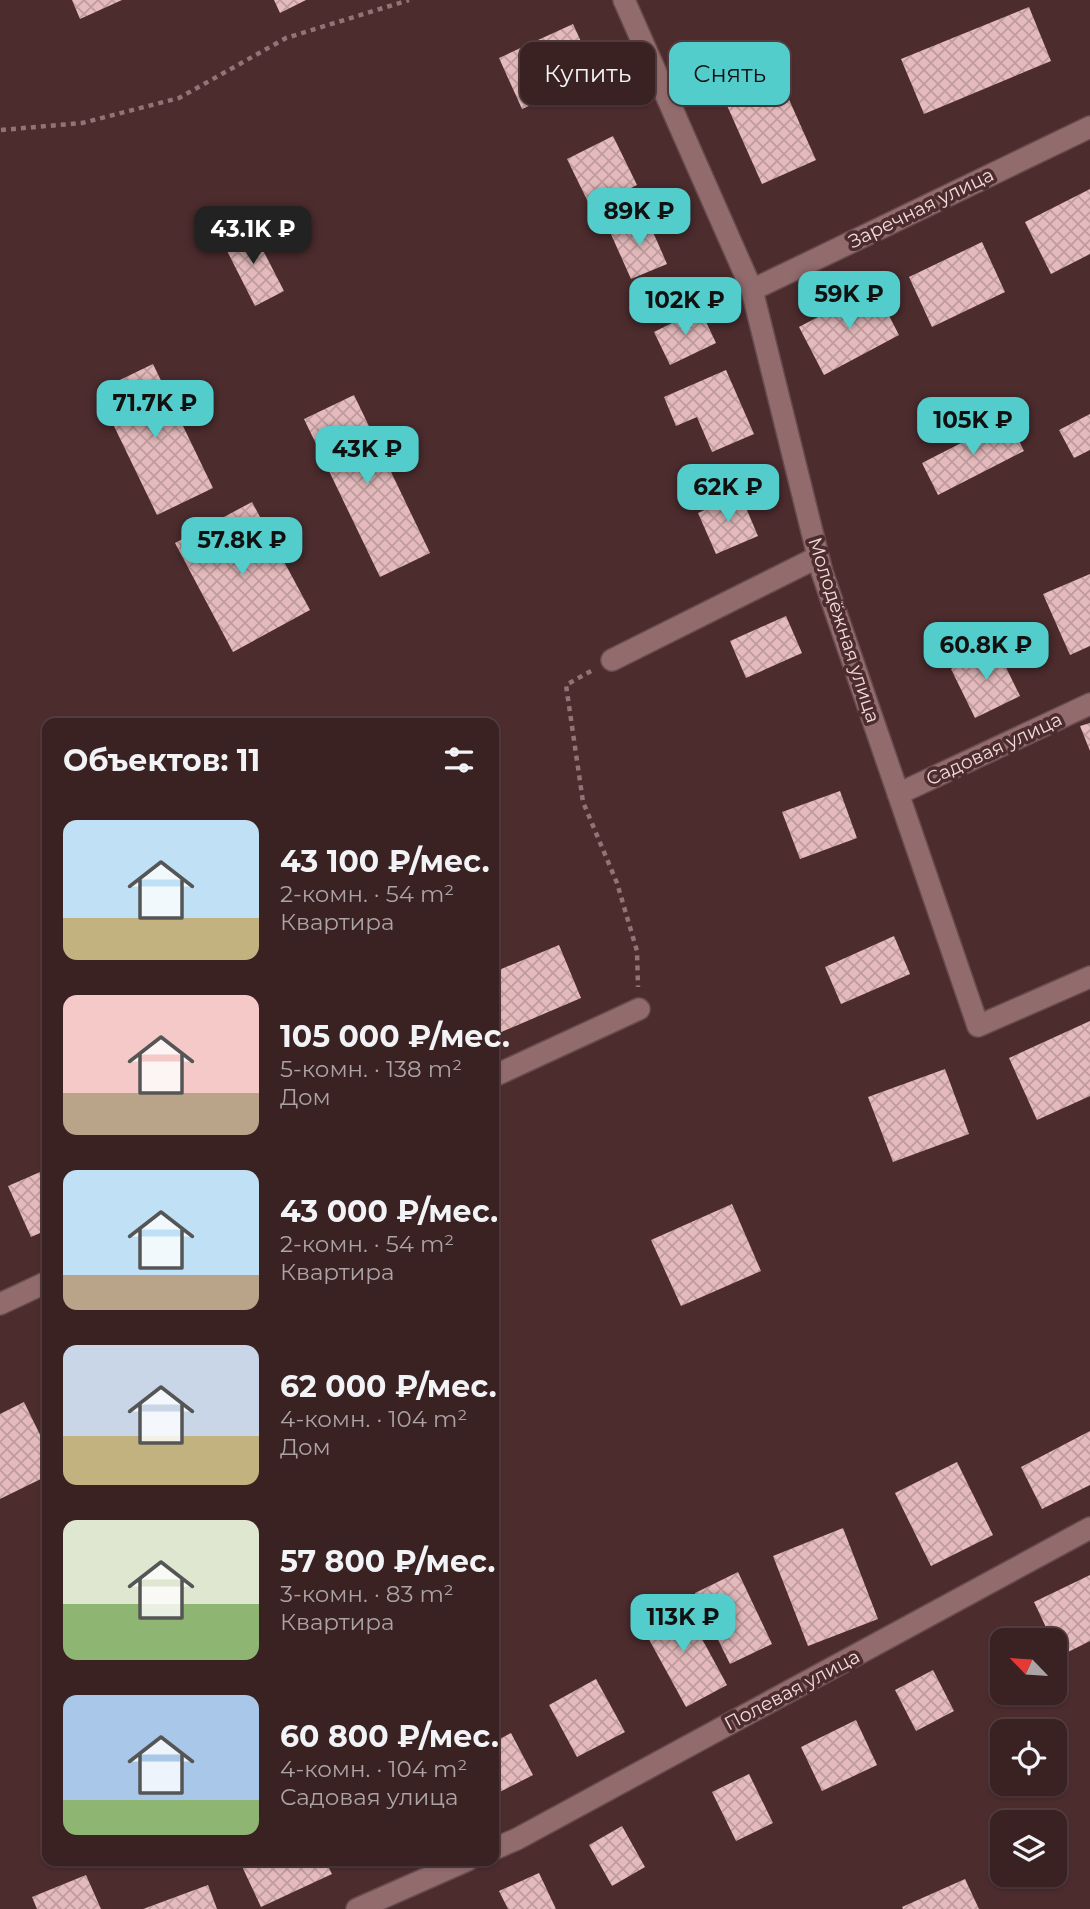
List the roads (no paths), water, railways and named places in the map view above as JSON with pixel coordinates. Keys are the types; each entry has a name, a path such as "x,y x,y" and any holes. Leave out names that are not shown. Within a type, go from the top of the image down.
{"street":[{"name":"Молодёжная улица","path":"624,0 752,290 818,557 978,1026 1090,977"},
{"name":"Заречная улица","path":"752,290 1090,127"},
{"path":"612,660 818,557"},
{"name":"Садовая улица","path":"898,794 1090,704"},
{"path":"499,1074 639,1009"},
{"path":"0,1304 42,1284"},
{"name":"Полевая улица","path":"499,1847 1090,1528"},
{"path":"357,1909 454,1866"}]}
